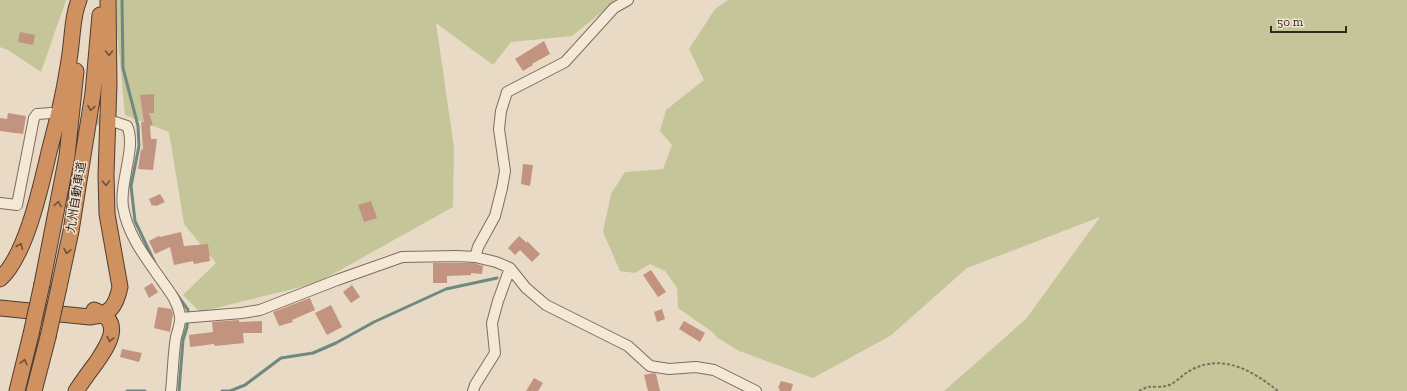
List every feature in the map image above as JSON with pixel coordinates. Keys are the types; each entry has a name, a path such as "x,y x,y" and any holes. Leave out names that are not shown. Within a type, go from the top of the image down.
{"highway":[{"path":"0,279 8,272 28,229 42,182 64,88 71,45 74,10 79,0"},
{"name":"九州自動車道","path":"17,391 42,284 67,156 83,0"},
{"name":"九州自動車道","path":"34,391 48,337 72,223 93,93 101,0"},
{"path":"0,308 90,317 103,314 114,306 118,298 120,287 107,214 106,175 109,84 108,0"},
{"path":"0,299 93,310 103,314 109,321 111,336 108,345 76,391"}],"street":[{"path":"475,257 478,247 495,216 502,188 505,171 499,129 501,111 507,92 565,62 614,8 628,0"},
{"path":"0,203 17,205 34,118 37,114 52,113"},
{"path":"115,122 127,126 129,130 129,155 122,193 123,206 131,235 186,318"},
{"path":"186,318 260,310 402,257 475,257 496,262 510,268 526,288 546,305 628,346 650,366 669,369 696,366 714,370 756,391"},
{"path":"472,391 495,353 492,323 510,268"},
{"path":"171,391 176,338 186,318"}],"path":[{"path":"1139,391 1147,387 1162,387 1169,385 1192,370 1210,363 1229,363 1241,367 1264,379 1278,391"}],"green space":[{"path":"0,0 66,0 41,72 8,50 0,47"},
{"path":"114,0 617,0 572,36 511,42 493,65 436,23 454,148 453,207 317,283 200,312 183,295 216,263 184,224 169,132 125,115"},
{"path":"728,0 1407,0 1407,391 944,391 1026,319 1100,217 967,268 890,336 813,378 739,351 718,338 711,331 678,308 677,288 665,271 650,264 635,273 620,271 603,232 611,194 625,172 663,169 672,145 660,131 666,110 704,80 689,49 715,9"}],"building":[{"path":"20,32 35,35 33,45 18,42"},
{"path":"544,41 550,54 523,71 515,59"},
{"path":"154,94 154,113 149,113 153,125 150,126 151,139 157,139 153,170 138,169 141,149 143,150 141,122 144,122 140,95"},
{"path":"8,113 26,116 23,134 0,131 0,118 7,119"},
{"path":"523,164 533,165 530,186 521,184"},
{"path":"160,194 165,202 152,206 149,199"},
{"path":"371,201 377,218 364,222 358,205"},
{"path":"181,232 184,246 208,244 210,261 194,264 193,261 174,265 170,247 155,254 149,241 159,236"},
{"path":"519,236 527,243 527,241 540,254 532,262 520,250 515,255 508,248"},
{"path":"433,263 474,263 483,266 482,274 471,273 471,275 447,276 447,283 433,283"},
{"path":"651,270 666,292 658,297 643,275"},
{"path":"152,283 158,292 149,298 144,288"},
{"path":"352,285 360,297 351,303 343,292"},
{"path":"310,298 315,310 292,320 293,322 279,326 273,312"},
{"path":"331,305 342,327 327,335 315,313"},
{"path":"158,307 171,309 173,314 170,332 154,328"},
{"path":"662,309 665,319 657,322 654,312"},
{"path":"239,320 239,322 262,321 262,333 243,333 244,343 215,346 214,344 190,347 189,335 213,332 212,322"},
{"path":"684,321 705,333 700,342 679,329"},
{"path":"122,349 142,353 139,362 120,357"},
{"path":"653,373 656,374 660,391 648,391 644,375"},
{"path":"534,378 543,383 538,391 526,391"},
{"path":"781,381 793,384 791,391 779,391 780,389 778,388"}],"waterway":[{"path":"122,0 123,68 138,126 139,146 131,186 135,221 155,263"},
{"path":"222,391 230,391 245,385 281,358 313,353 336,343 374,322 446,289 497,278"},
{"path":"175,292 188,310 187,327 183,340 179,391"},
{"path":"127,391 145,391"}],"tunnel":[{"path":"66,115 114,122"}]}
